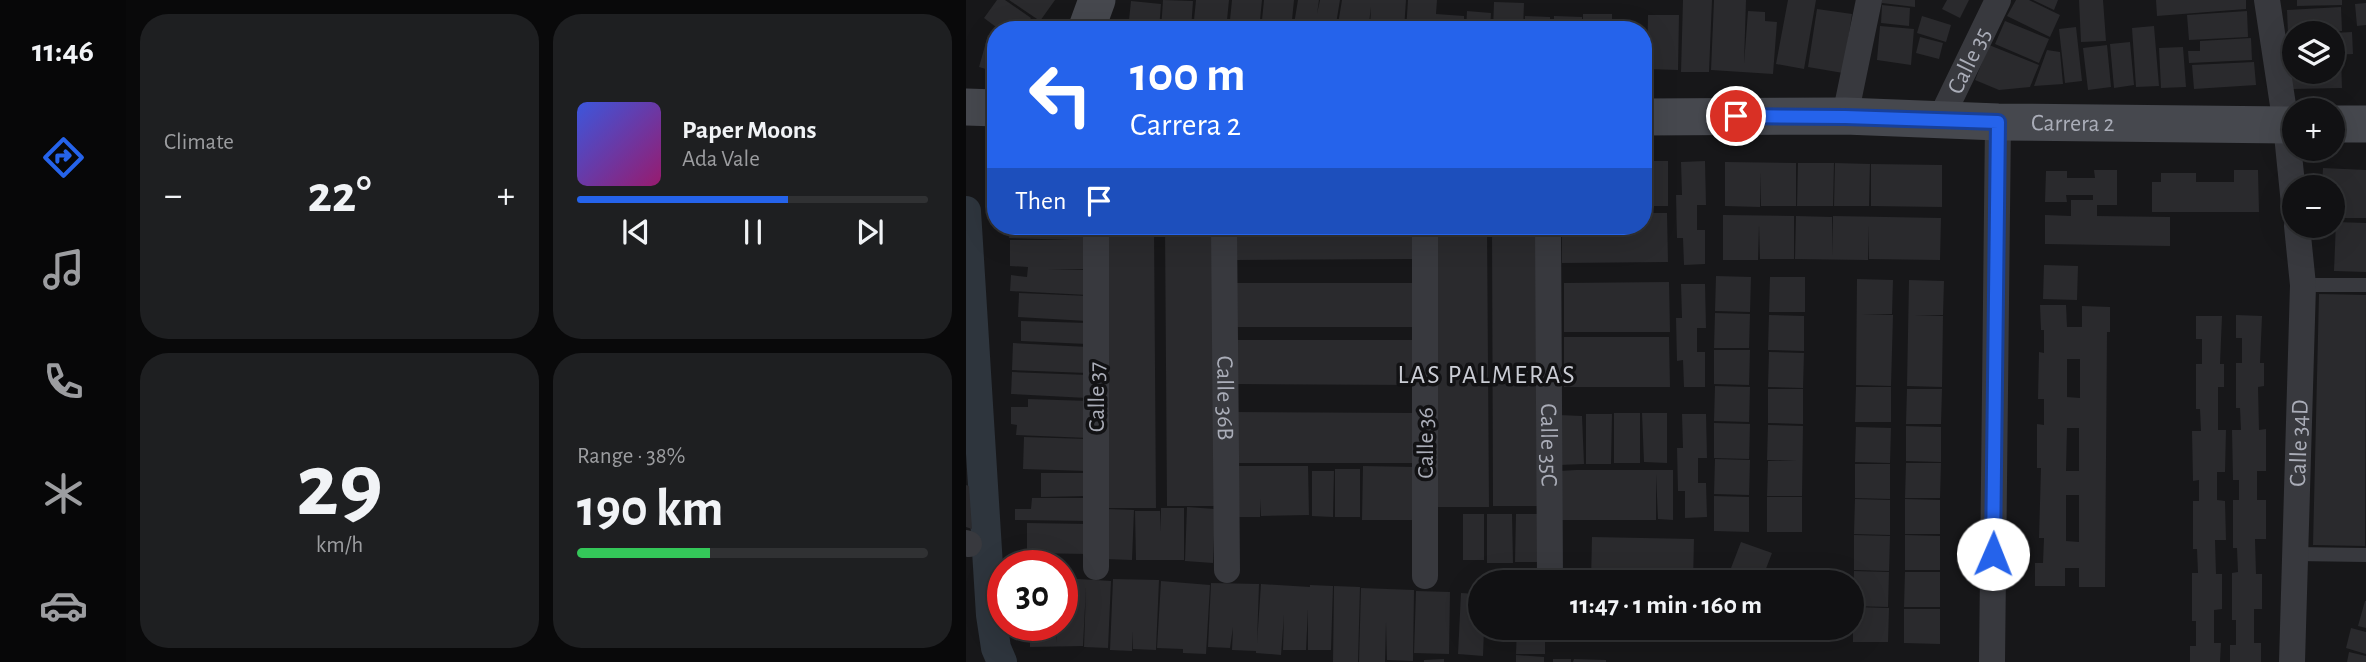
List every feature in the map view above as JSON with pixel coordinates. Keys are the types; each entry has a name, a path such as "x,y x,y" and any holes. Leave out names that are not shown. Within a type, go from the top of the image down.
{"street":[{"path":"1089,21 1097,0"},
{"path":"1845,117 1869,0"},
{"name":"Calle 35","path":"1940,120 1998,0"},
{"path":"2267,0 2285,98"},
{"name":"Carrera 2","path":"1652,117 1845,117 1998,122 2282,125"},
{"path":"1992,662 1998,122"},
{"path":"2345,124 2366,124"},
{"name":"Calle 37","path":"1096,235 1096,567"},
{"name":"Calle 36B","path":"1224,235 1227,570"},
{"name":"Calle 36","path":"1425,235 1425,576"},
{"name":"Calle 35C","path":"1548,235 1550,570"},
{"name":"Calle 34D","path":"2292,662 2303,285 2298,238"}],"lane":[{"path":"2303,285 2366,285"},
{"path":"2295,554 2366,555"}],"building":[{"path":"997,0 1005,0 1031,18 1029,21 988,21 984,18"},
{"path":"1009,0 1055,0 1040,21"},
{"path":"1163,0 1193,1 1192,21 1162,21"},
{"path":"1196,0 1229,0 1227,21 1194,21"},
{"path":"1232,0 1262,0 1260,21 1230,21"},
{"path":"1264,0 1294,0 1292,21 1262,21"},
{"path":"1298,0 1319,0 1317,14 1320,0 1340,0 1336,21 1294,21"},
{"path":"1342,0 1406,0 1405,21 1370,21 1371,7 1369,21 1338,21"},
{"path":"1408,0 1437,0 1436,14 1464,16 1464,21 1407,21"},
{"path":"1683,0 1712,0 1709,72 1681,72"},
{"path":"1714,0 1746,0 1744,64 1748,11 1765,12 1765,21 1777,22 1773,74 1711,70"},
{"path":"1788,0 1816,0 1804,69 1776,64"},
{"path":"1882,0 1915,0 1915,7 1882,3"},
{"path":"1947,0 1969,0 1960,18 1942,9"},
{"path":"2016,0 2029,0 2060,15 2050,37 2007,16"},
{"path":"2033,0 2058,0 2054,10"},
{"path":"2079,0 2103,0 2106,41 2081,42"},
{"path":"2156,0 2246,0 2246,9 2157,16"},
{"path":"2297,0 2342,0 2342,5 2297,6"},
{"path":"1131,1 1161,4 1160,21 1129,21"},
{"path":"1494,2 1524,3 1523,21 1493,21"},
{"path":"2366,3 2366,25 2357,26 2355,4"},
{"path":"1882,5 1910,8 1909,26 1881,23"},
{"path":"2341,7 2342,21 2287,21 2287,10"},
{"path":"1817,9 1852,14 1843,73 1808,67"},
{"path":"1467,11 1491,13 1491,21 1466,21"},
{"path":"2247,11 2248,37 2189,40 2187,15"},
{"path":"1583,14 1612,14 1612,21 1583,21"},
{"path":"1648,15 1679,15 1678,70 1652,69 1652,21 1648,21"},
{"path":"1525,16 1550,17 1550,21 1525,21"},
{"path":"1554,16 1582,17 1582,21 1554,21"},
{"path":"1922,16 1951,25 1946,42 1917,33"},
{"path":"2005,21 2049,39 2039,63 1995,44"},
{"path":"1880,26 1914,29 1911,65 1877,60"},
{"path":"2154,26 2159,86 2136,87 2132,28"},
{"path":"2076,27 2082,81 2065,83 2059,29"},
{"path":"2345,32 2352,32 2353,54 2345,54"},
{"path":"1920,37 1943,43 1939,59 1916,53"},
{"path":"2251,38 2252,60 2189,63 2188,51 2200,51 2200,41"},
{"path":"987,39 987,69 979,67"},
{"path":"2130,42 2134,85 2114,88 2110,44"},
{"path":"1989,45 2039,65 2030,87 1999,90 1975,80"},
{"path":"2107,45 2111,87 2088,90 2083,48"},
{"path":"2183,47 2186,87 2161,88 2159,48"},
{"path":"2047,50 2060,52 2063,84 2034,86"},
{"path":"2254,62 2256,85 2194,89 2192,65"},
{"path":"2291,84 2342,84 2342,88 2291,89"},
{"path":"1652,161 1668,161 1668,206 1652,206"},
{"path":"1705,161 1706,205 1697,205 1697,230 1705,230 1705,264 1684,265 1683,238 1677,238 1676,195 1682,195 1681,162"},
{"path":"1725,162 1796,163 1796,206 1761,206 1760,172 1760,207 1725,206"},
{"path":"1798,163 1834,163 1833,206 1797,206"},
{"path":"1835,163 1870,164 1869,206 1834,206"},
{"path":"1871,164 1942,165 1942,207 1871,206"},
{"path":"2323,168 2366,170 2366,218 2345,218 2345,175 2323,175"},
{"path":"2094,170 2117,170 2117,205 2097,205 2097,216 2170,217 2170,246 2045,244 2045,215 2071,216 2071,200 2093,200 2093,195 2066,195 2067,202 2045,202 2046,171 2067,171 2067,178 2095,178"},
{"path":"2234,170 2258,170 2259,212 2152,212 2152,182 2161,182 2161,173 2196,173 2196,182 2234,182"},
{"path":"1652,213 1667,213 1668,262 1562,263 1562,235 1652,235"},
{"path":"1723,215 1794,216 1794,259 1760,259 1759,225 1758,260 1723,260"},
{"path":"1796,216 1832,217 1832,256 1833,216 1941,218 1940,260 1869,259 1869,225 1868,260 1795,259"},
{"path":"2345,222 2366,223 2366,272 2334,271 2335,238 2345,238"},
{"path":"1009,235 1087,235 1086,269 1048,269 1088,270 1087,295 1010,291 1011,275 1027,277 1028,267 1010,266 1010,240 1074,240 1009,238"},
{"path":"1104,235 1154,235 1156,508 1105,508"},
{"path":"1165,235 1216,235 1217,506 1167,506"},
{"path":"1235,235 1415,235 1415,259 1235,260"},
{"path":"1434,235 1487,235 1489,507 1436,507"},
{"path":"1492,235 1542,235 1543,506 1493,506"},
{"path":"2044,265 2078,266 2077,300 2043,299"},
{"path":"1716,276 1751,277 1750,312 1715,311"},
{"path":"1770,277 1805,277 1805,312 1769,312"},
{"path":"1857,279 1893,280 1892,314 1862,315 1893,315 1891,386 1856,385"},
{"path":"1909,280 1944,281 1943,315 1914,315 1943,316 1942,387 1907,386"},
{"path":"1669,282 1670,332 1564,332 1564,283"},
{"path":"1233,283 1414,283 1414,327 1233,327"},
{"path":"1681,284 1705,284 1706,328 1697,328 1697,352 1705,352 1705,387 1684,387 1683,360 1677,361 1676,318 1682,318"},
{"path":"1019,293 1089,296 1087,321 1018,317"},
{"path":"2319,294 2366,295 2365,546 2313,545"},
{"path":"2040,305 2066,305 2067,327 2082,327 2082,306 2110,307 2110,332 2107,332 2105,587 2079,587 2079,568 2065,568 2065,586 2035,586 2035,563 2043,563 2044,538 2039,538 2041,468 2037,468 2037,424 2044,425 2044,399 2038,399 2039,352 2044,353 2044,330 2041,330","holes":["2067,359 2080,359 2080,398 2067,397","2067,428 2079,428 2079,471 2066,471","2066,495 2079,495 2079,542 2066,541"]},
{"path":"1715,313 1750,314 1749,348 1714,348"},
{"path":"1769,315 1804,316 1804,351 1768,350"},
{"path":"2236,315 2262,316 2260,363 2264,363 2264,386 2258,387 2259,430 2266,429 2266,471 2257,471 2257,500 2266,500 2266,539 2255,539 2256,574 2262,574 2262,609 2254,609 2254,643 2261,643 2261,662 2230,662 2230,645 2236,645 2236,620 2232,620 2232,573 2238,572 2237,548 2233,548 2233,500 2239,500 2239,480 2233,480 2232,430 2241,430 2240,408 2236,408 2236,363 2242,363 2242,338 2236,338"},
{"path":"2196,316 2222,316 2220,364 2224,364 2224,387 2218,387 2218,430 2226,430 2225,472 2217,472 2217,500 2225,501 2226,540 2215,540 2216,574 2222,574 2222,609 2214,610 2214,643 2221,643 2220,662 2190,662 2190,646 2196,646 2196,621 2192,621 2192,573 2198,573 2197,549 2193,549 2193,501 2199,501 2199,480 2193,481 2192,431 2201,431 2200,409 2196,409 2196,364 2202,364 2202,339 2196,339"},
{"path":"1021,321 1088,323 1087,344 1021,341"},
{"path":"1564,337 1669,337 1670,387 1564,387"},
{"path":"1236,340 1416,340 1416,385 1236,384"},
{"path":"1013,343 1088,347 1087,373 1012,370"},
{"path":"1714,350 1750,350 1749,385 1714,384"},
{"path":"1769,352 1804,353 1803,388 1768,387"},
{"path":"1012,372 1088,375 1087,398 1011,394"},
{"path":"1715,386 1750,387 1749,422 1714,421"},
{"path":"1856,387 1891,387 1891,422 1855,422"},
{"path":"1768,389 1803,389 1803,424 1768,423"},
{"path":"1907,389 1942,389 1941,424 1906,424"},
{"path":"1028,399 1089,401 1088,438 1016,435 1017,425 1011,424 1011,407 1028,407"},
{"path":"1234,412 1415,413 1415,463 1234,463"},
{"path":"1614,413 1640,413 1640,463 1614,463"},
{"path":"1642,413 1667,413 1667,463 1644,462"},
{"path":"1586,414 1612,414 1611,464 1586,464"},
{"path":"1682,414 1706,414 1707,458 1698,458 1698,483 1706,483 1707,517 1685,518 1685,491 1678,491 1677,448 1683,448"},
{"path":"1559,415 1582,416 1584,464 1559,465"},
{"path":"1714,423 1750,424 1749,459 1714,458"},
{"path":"1768,425 1803,426 1802,496 1767,496 1768,461 1797,460 1767,460"},
{"path":"1906,426 1941,427 1941,462 1906,461"},
{"path":"1856,427 1891,428 1890,463 1855,462"},
{"path":"1024,437 1088,439 1087,471 1023,469"},
{"path":"1715,459 1750,460 1749,495 1714,494"},
{"path":"1906,463 1941,463 1940,498 1905,498"},
{"path":"1855,464 1890,464 1890,499 1855,498"},
{"path":"1237,466 1308,466 1309,515 1261,516 1260,499 1260,517 1236,517"},
{"path":"1363,466 1415,467 1415,520 1362,520"},
{"path":"1335,469 1360,469 1360,517 1335,517"},
{"path":"1673,470 1673,520 1658,519 1656,474 1656,520 1561,520 1560,471"},
{"path":"1312,471 1334,471 1333,517 1312,516"},
{"path":"1041,473 1088,473 1088,496 1041,497"},
{"path":"966,485 969,486 972,529 966,527"},
{"path":"1714,496 1749,497 1749,532 1714,531"},
{"path":"1767,497 1802,497 1802,532 1767,532"},
{"path":"1032,498 1089,498 1089,521 1015,520 1015,509 1031,509"},
{"path":"1855,499 1890,500 1890,535 1854,534"},
{"path":"1905,499 1940,500 1940,534 1905,534"},
{"path":"1187,507 1215,509 1213,563 1185,561"},
{"path":"1161,508 1184,508 1184,560 1136,560 1135,511 1160,511 1161,532"},
{"path":"1106,509 1134,510 1132,560 1105,559"},
{"path":"1463,514 1484,514 1484,560 1463,560"},
{"path":"1487,514 1512,514 1513,563 1487,563"},
{"path":"1516,514 1543,514 1541,562 1515,562"},
{"path":"1027,523 1089,524 1088,554 1078,554 1078,550 1027,550"},
{"path":"1854,535 1890,536 1889,571 1854,570"},
{"path":"1905,535 1940,536 1940,570 1905,570"},
{"path":"1592,537 1694,539 1693,570 1591,570"},
{"path":"1741,542 1772,553 1765,570 1731,568"},
{"path":"1864,571 1889,572 1888,607 1864,606"},
{"path":"1905,572 1940,572 1940,607 1904,607"},
{"path":"1078,579 1111,581 1108,648 1084,647 1086,587 1083,646 1030,647 1030,641 1078,641"},
{"path":"1113,579 1159,580 1156,650 1133,649 1133,631 1132,651 1110,650"},
{"path":"1161,581 1210,585 1206,654 1183,653 1183,649 1157,648"},
{"path":"1211,583 1259,584 1257,643 1261,584 1333,586 1331,650 1308,650 1308,609 1306,650 1283,650 1284,615 1281,655 1232,650 1233,627 1230,648 1208,647"},
{"path":"1334,586 1360,587 1358,662 1333,662"},
{"path":"1361,588 1414,590 1413,661 1387,660 1386,622 1385,662 1359,662"},
{"path":"1416,591 1450,592 1449,654 1414,653"},
{"path":"1461,593 1468,593 1468,640 1484,640 1483,656 1458,654"},
{"path":"2366,601 2366,628 2358,626"},
{"path":"1864,607 1889,608 1888,642 1853,642 1864,640"},
{"path":"1904,609 1940,609 1940,644 1904,643"},
{"path":"2351,628 2366,632 2366,654 2346,648"},
{"path":"1517,640 1545,640 1545,654 1516,654"},
{"path":"2349,652 2366,656 2366,662 2347,662"},
{"path":"1516,655 1544,657 1544,662 1516,662"},
{"path":"1444,659 1444,662 1424,662 1424,660"},
{"path":"1553,659 1571,659 1571,662 1553,662"},
{"path":"1574,659 1606,660 1606,662 1573,662"}],"waterway":[{"path":"966,211 991,615 996,648 1002,662"}],"district":[{"name":"LAS PALMERAS","path":"1487,374"}],"route":[{"path":"1736,116 1998,122 1993,554"}]}
